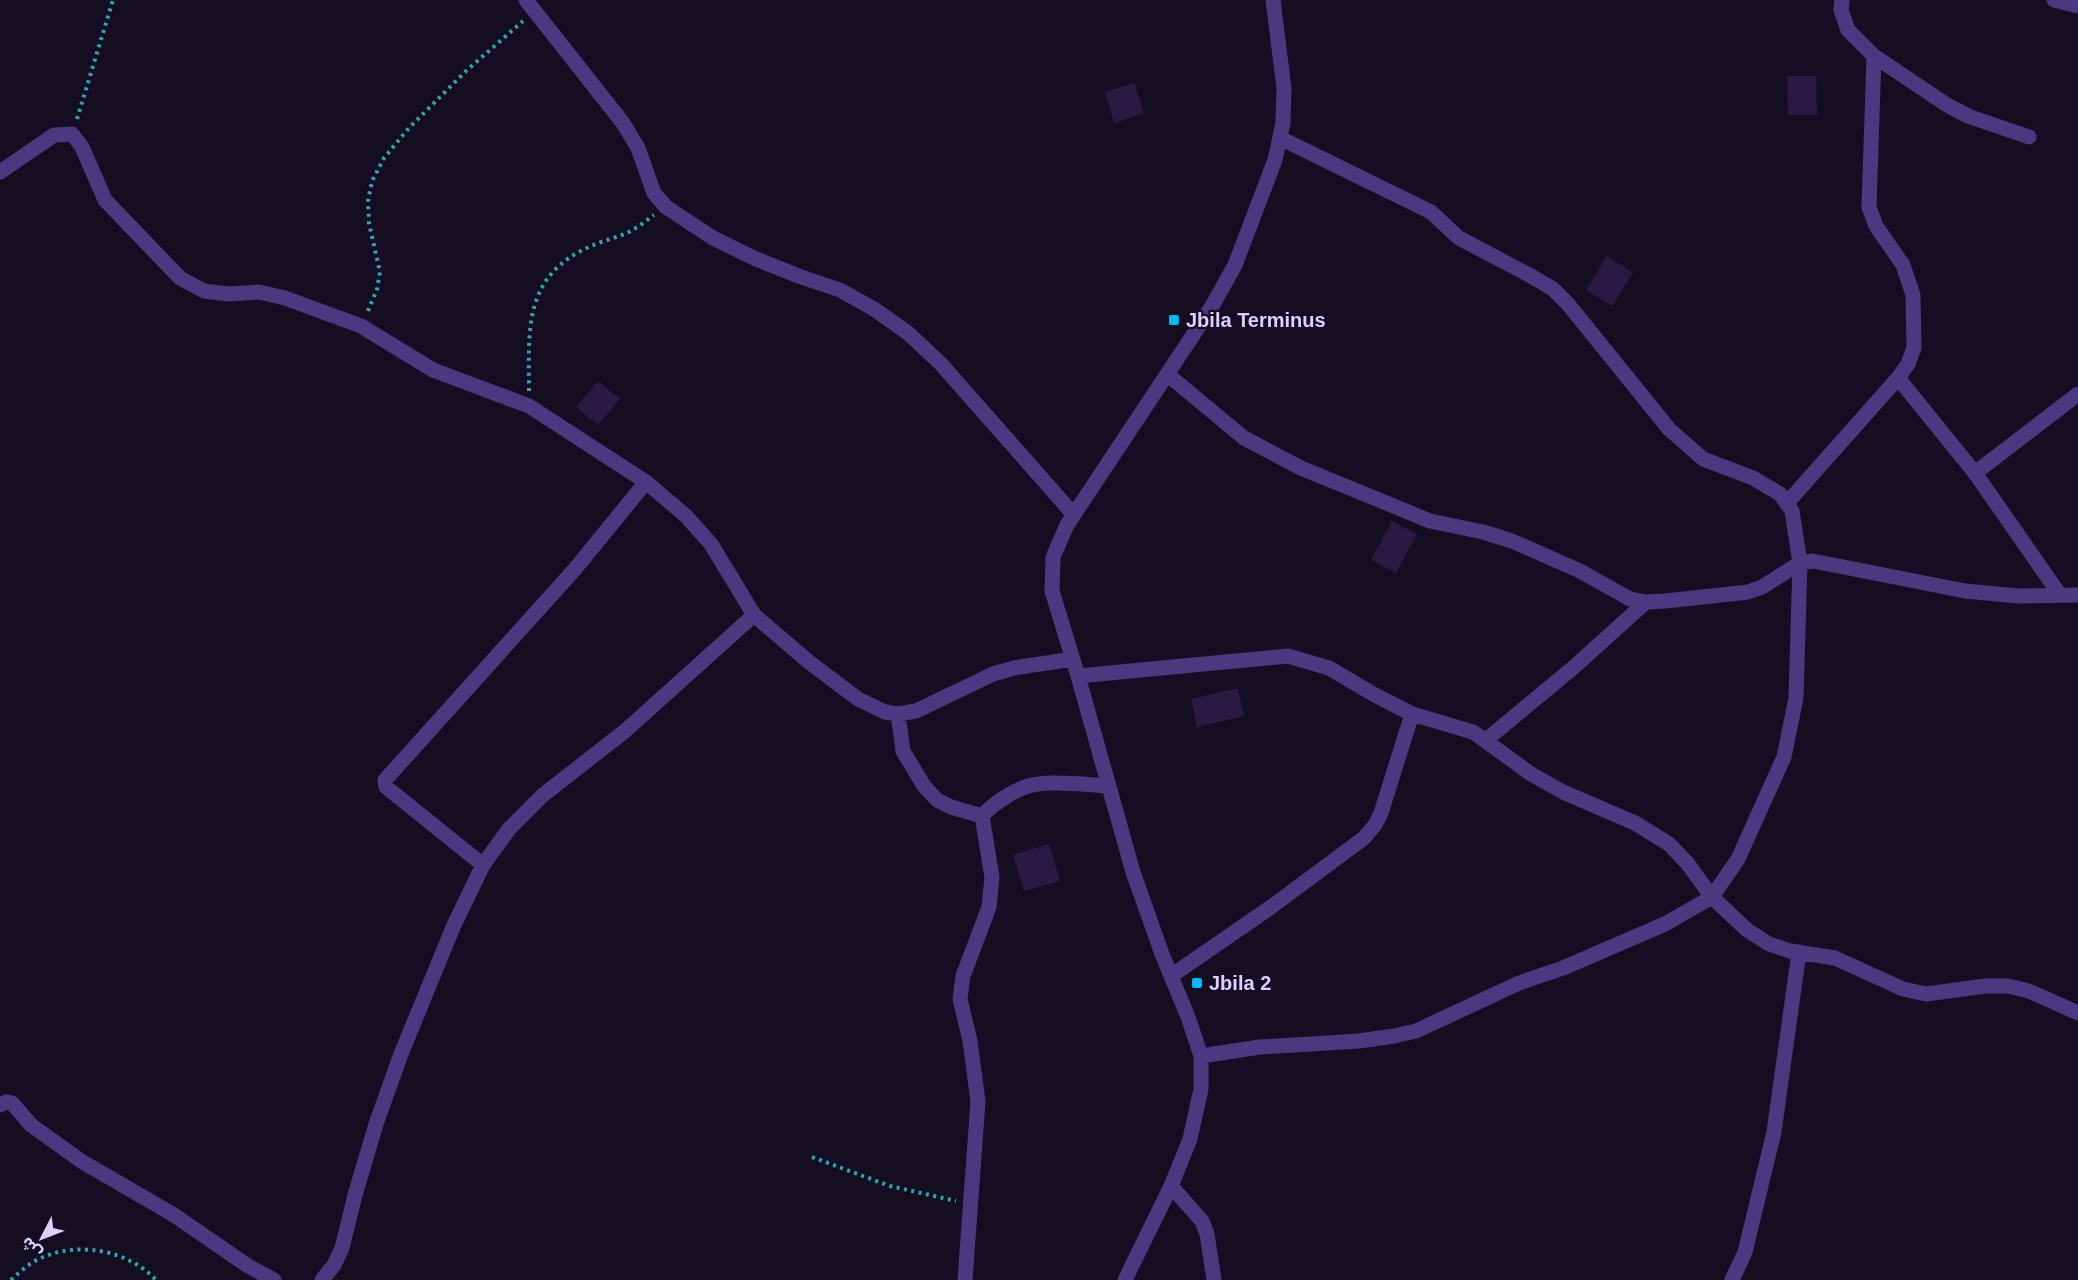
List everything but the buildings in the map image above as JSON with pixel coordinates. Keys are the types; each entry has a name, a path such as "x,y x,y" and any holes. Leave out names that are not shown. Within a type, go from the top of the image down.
{"street":[{"path":"1125,1280 1171,1186 1190,1140 1201,1089 1201,1056 1133,872 1052,591 1053,557 1067,525 1211,308 1235,265 1275,160 1283,123 1284,88 1273,0"},
{"path":"1842,0 1841,10 1848,30 1874,56 1947,105 1968,116 2029,137"},
{"path":"2054,0 2078,6"},
{"path":"531,5 622,123 638,148 654,193 666,207 713,238 756,259 840,290 874,309 908,333 941,364 1074,515"},
{"path":"1787,503 1898,378 1908,364 1914,348 1913,295 1903,265 1876,226 1869,207 1874,56"},
{"path":"0,172 54,135 72,134 82,147 105,200 180,278 204,291 228,294 259,292 285,298 361,326 433,370 530,406 646,482 686,516 711,544 754,615 809,662 858,699 885,712 898,714 916,711 993,674 1014,668 1072,659"},
{"path":"1201,1056 1260,1047 1359,1041 1416,1031 1519,983 1563,968 1665,924 1712,897 1738,859 1785,757 1796,698 1800,563 1792,511 1780,494 1753,478 1703,459 1688,447 1669,429 1568,304 1553,289 1459,238 1431,212 1280,138"},
{"path":"1167,374 1245,438 1301,468 1431,521 1483,532 1512,542 1580,571 1630,599 1646,602 1748,592 1800,563 1813,561 1965,591 2019,596 2078,595"},
{"path":"1898,378 1975,473 2060,595"},
{"path":"1975,473 2078,394"},
{"path":"483,865 386,787 385,780 575,569 646,482"},
{"path":"1486,740 1574,667 1646,602"},
{"path":"322,1280 334,1265 342,1248 376,1124 401,1054 454,925 483,865 510,829 543,795 625,731 754,615"},
{"path":"1078,676 1288,656 1329,668 1412,714 1473,732 1531,774 1635,823 1669,844 1688,864 1712,897 1748,930 1769,945 1835,958 1903,989 1926,994 1984,986 2008,987 2028,991 2078,1013"},
{"path":"898,714 903,751 924,786 937,800 951,807 982,816"},
{"path":"1171,976 1272,907 1364,838 1382,813 1412,714"},
{"path":"965,1280 978,1101 970,1041 960,999 963,976 989,907 992,876 982,816 987,810 1017,791 1038,784 1109,786"},
{"path":"1732,1280 1745,1252 1774,1132 1799,952"},
{"path":"0,1105 10,1102 31,1125 81,1161 174,1215 248,1266 274,1280"},
{"path":"1171,1186 1202,1221 1207,1234 1214,1280"}],"path":[{"path":"72,134 113,0"},
{"path":"361,326 377,289 380,272 369,223 368,201 372,181 384,158 409,128 531,5"},
{"path":"530,406 529,345 532,318 539,292 546,279 556,268 579,252 632,231 666,207"},
{"path":"812,1157 890,1186 972,1204"},
{"path":"11,1280 41,1258 62,1251 84,1250 113,1253 137,1264 156,1280"}],"place":[{"name":"Jbila Terminus","path":"1174,320"},
{"name":"Jbila 2","path":"1197,983"}]}
